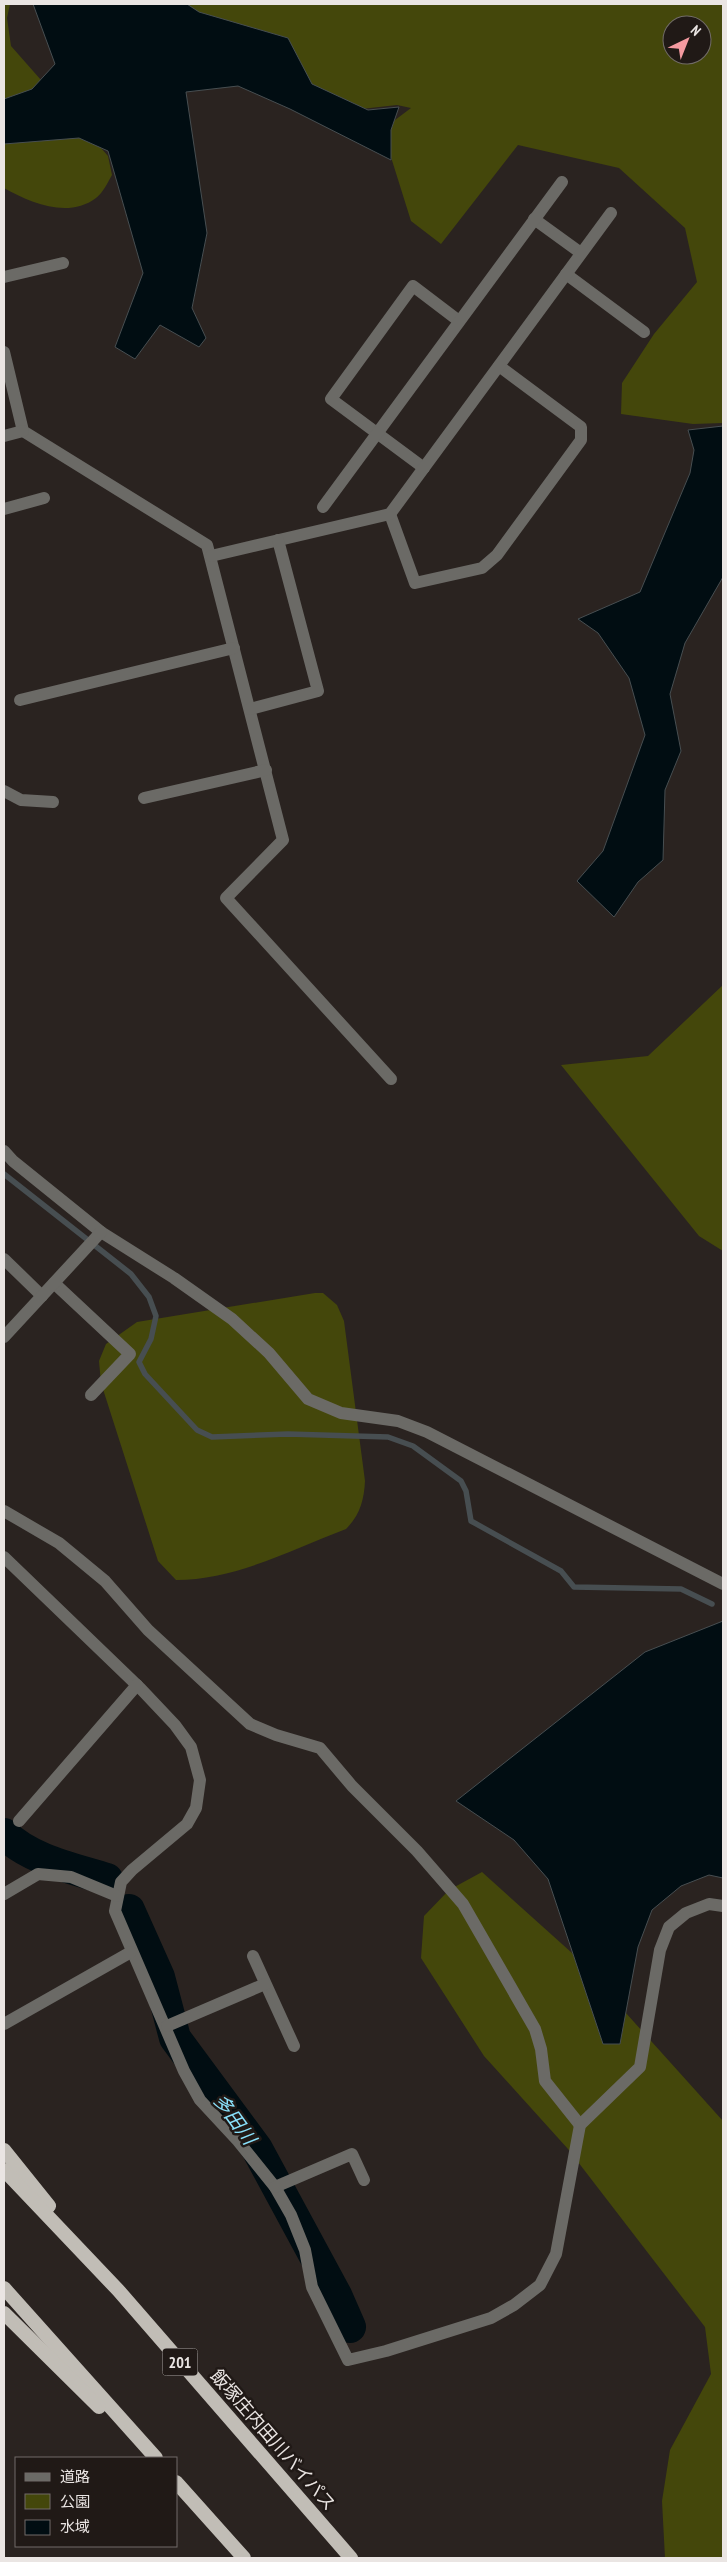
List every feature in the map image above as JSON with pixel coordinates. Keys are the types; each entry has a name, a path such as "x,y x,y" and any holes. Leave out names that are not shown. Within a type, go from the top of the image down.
{"highway":[{"path":"4,2150 118,2290"},
{"name":"飯塚庄内田川バイパス","path":"4,2170 118,2290 351,2558"},
{"path":"4,2288 155,2457"},
{"path":"4,2314 150,2457"},
{"path":"178,2484 244,2558"}],"street":[{"path":"323,507 562,182"},
{"path":"211,556 390,514 611,212"},
{"path":"534,219 581,254"},
{"path":"4,277 63,263"},
{"path":"566,274 644,332"},
{"path":"424,468 331,399 413,286 460,321"},
{"path":"4,352 23,432"},
{"path":"390,514 415,583 482,568 497,555 581,440 581,427 499,366"},
{"path":"4,436 23,432 208,545 284,840 226,898 391,1079"},
{"path":"4,509 44,498"},
{"path":"250,709 318,691 278,540"},
{"path":"20,700 234,648"},
{"path":"144,798 266,770"},
{"path":"4,791 22,800 53,802"},
{"path":"4,1151 13,1161 101,1232 174,1278 232,1319 269,1353 308,1399 341,1413 398,1421 427,1432 723,1584"},
{"path":"4,1337 101,1232"},
{"path":"4,1259 42,1296"},
{"path":"54,1284 130,1354 91,1395"},
{"path":"4,1511 59,1542 105,1580 148,1630 250,1724 276,1735 320,1748 352,1786 417,1850 464,1904 535,2029 541,2049 545,2081 580,2125"},
{"path":"4,1557 137,1685 175,1725 190,1747 200,1780 196,1808 187,1824 132,1870 121,1882 115,1911 131,1952 167,2026 184,2071 200,2100 238,2141 275,2187 292,2215 305,2250 312,2287 348,2360 386,2351 491,2318 514,2305 540,2285 556,2254 566,2192 580,2125 640,2067 660,1950 669,1927 686,1913 709,1904 723,1906"},
{"path":"19,1821 137,1685"},
{"path":"4,1894 38,1874 71,1877 117,1896"},
{"path":"4,2024 131,1952"},
{"path":"253,1956 294,2046"},
{"path":"167,2026 265,1984"},
{"path":"275,2187 352,2154 364,2180"}],"green space":[{"path":"4,4 10,4 7,18 11,46 108,156 112,175 99,196 85,204 62,208 50,206 26,199 4,188"},
{"path":"178,4 723,4 723,423 693,424 621,414 622,383 654,334 697,282 685,228 619,168 518,145 441,244 411,221 390,154 387,126 411,108 397,105 361,109 323,95"},
{"path":"723,985 723,1251 699,1236 561,1065 648,1056"},
{"path":"323,1293 337,1305 344,1321 365,1481 364,1495 358,1513 346,1529 284,1554 220,1575 176,1580 158,1561 101,1383 99,1361 106,1344 137,1322"},
{"path":"482,1872 572,1953 723,2121 723,2558 665,2558 662,2501 670,2450 711,2374 705,2327 568,2149 484,2056 421,1958 424,1916 449,1890"}],"water":[{"path":"33,4 187,4 199,12 288,38 312,84 368,110 399,107 391,130 391,160 290,109 238,86 186,92 207,233 192,308 206,338 199,347 160,325 135,359 115,347 143,273 108,151 79,138 4,144 4,99 32,89 55,64"},
{"path":"723,426 723,577 685,643 670,694 681,751 665,790 663,860 638,882 614,917 577,881 603,851 645,735 629,678 598,633 578,619 640,592 690,473 694,450 688,430"},
{"path":"723,1621 723,1878 709,1875 681,1886 652,1910 638,1947 620,2044 603,2044 548,1879 514,1840 456,1801 645,1652"}],"waterway":[{"path":"4,1174 131,1274 149,1297 156,1316 151,1339 139,1362 145,1374 197,1430 212,1437 288,1434 388,1437 413,1446 461,1481 466,1491 471,1521 561,1571 574,1587 681,1589 712,1604"},
{"name":"多田川","path":"4,1834 39,1857 107,1879"},
{"name":"多田川","path":"129,1910 159,1977 175,2038 257,2149 336,2295 350,2327"}]}
